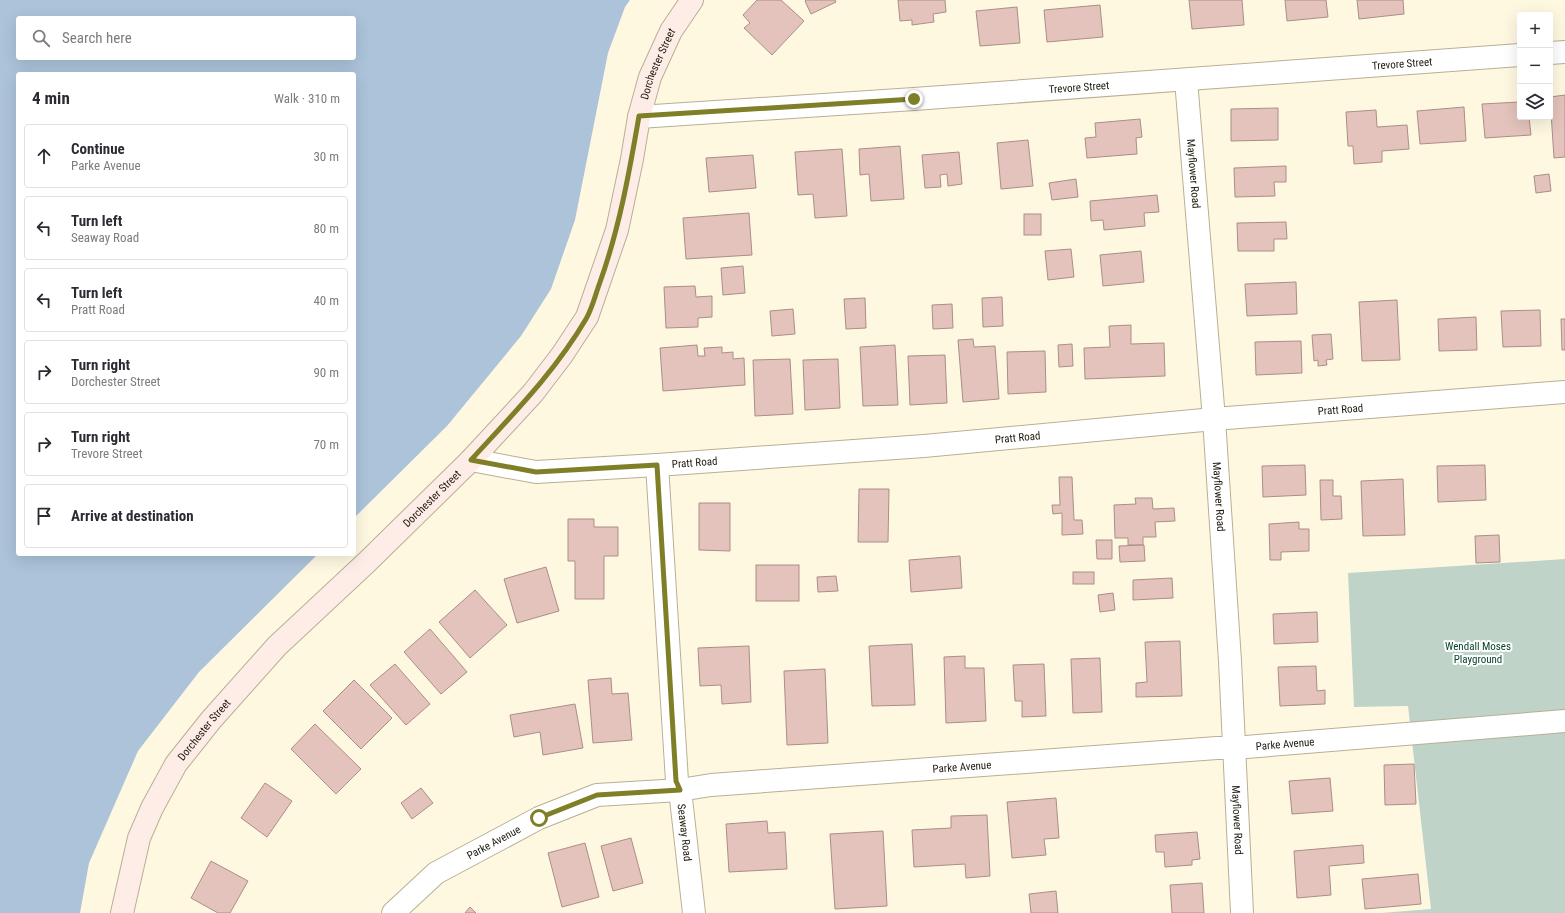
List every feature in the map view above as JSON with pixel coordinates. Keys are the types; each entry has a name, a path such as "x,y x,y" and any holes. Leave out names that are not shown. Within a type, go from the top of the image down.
{"street":[{"name":"Dorchester Street","path":"122,913 139,838 152,808 176,764 211,720 278,646 367,562 471,460 533,393 562,355 587,317 617,230 632,159 639,116 650,77 671,31 692,0"},
{"path":"1553,53 1565,52"},
{"name":"Trevore Street","path":"639,116 1186,80 1517,55"},
{"name":"Mayflower Road","path":"1186,80 1214,419 1234,748 1242,913"},
{"name":"Pratt Road","path":"471,460 536,472 657,465 924,446 1214,419 1565,392"},
{"name":"Seaway Road","path":"657,465 676,781 680,790 694,913"},
{"name":"Parke Avenue","path":"393,913 436,873 539,818 597,795 680,790 727,784 1217,748 1234,748 1565,721"}],"green space":[{"name":"Wendall Moses Playground","path":"1565,559 1565,913 1381,913 1431,909 1408,706 1354,707 1348,573"}],"water":[{"path":"0,0 630,0 625,7 608,53 575,220 551,289 521,336 447,426 356,516 356,72 16,72 16,556 316,556 199,672 138,751 89,863 80,913 0,913"}],"building":[{"path":"757,0 781,0 804,21 772,55 744,28 750,23 743,15"},
{"path":"835,0 836,2 811,14 805,1"},
{"path":"898,0 945,0 946,12 933,14 934,22 912,25 912,20 900,21"},
{"path":"1189,0 1242,0 1244,25 1192,29"},
{"path":"1285,0 1326,0 1328,17 1287,21"},
{"path":"1357,0 1403,0 1404,14 1359,19"},
{"path":"1100,5 1103,37 1047,42 1044,10"},
{"path":"1017,7 1020,43 980,46 976,11"},
{"path":"1565,95 1565,157 1554,158 1552,120 1553,120 1553,97"},
{"path":"1517,102 1517,120 1529,120 1531,135 1485,138 1482,104"},
{"path":"1464,107 1466,141 1420,144 1417,111"},
{"path":"1278,108 1278,140 1231,141 1231,109"},
{"path":"1376,110 1377,127 1407,125 1409,149 1382,151 1382,162 1354,164 1353,146 1348,146 1346,112"},
{"path":"1140,119 1142,137 1136,138 1137,154 1087,158 1085,138 1096,137 1095,123"},
{"path":"1028,140 1033,186 1001,189 997,143"},
{"path":"900,146 904,199 871,201 869,174 860,175 859,149"},
{"path":"842,149 847,216 815,218 813,194 798,195 795,152"},
{"path":"959,152 962,184 948,186 947,174 940,175 941,187 925,188 922,155"},
{"path":"753,155 756,188 709,192 706,158"},
{"path":"1286,166 1286,182 1274,182 1275,196 1235,197 1234,168"},
{"path":"1549,174 1551,191 1536,193 1534,176"},
{"path":"1076,179 1078,197 1052,200 1049,183"},
{"path":"1157,195 1159,212 1144,213 1145,226 1104,230 1103,220 1091,221 1090,201"},
{"path":"749,213 752,255 686,259 683,218"},
{"path":"1024,214 1041,214 1041,235 1024,235"},
{"path":"1286,222 1287,239 1274,239 1274,251 1238,251 1237,223"},
{"path":"1071,249 1074,277 1048,280 1045,251"},
{"path":"1141,251 1144,282 1103,286 1100,255"},
{"path":"743,266 745,293 723,295 721,268"},
{"path":"1296,282 1297,314 1247,316 1245,284"},
{"path":"695,286 696,297 712,296 712,317 698,318 698,327 666,328 664,287"},
{"path":"1002,297 1003,326 983,327 982,298"},
{"path":"865,298 866,328 846,329 844,299"},
{"path":"1397,300 1400,360 1362,361 1359,302"},
{"path":"952,304 953,328 933,329 932,305"},
{"path":"793,309 795,334 772,336 770,311"},
{"path":"1540,310 1541,346 1503,347 1501,311"},
{"path":"1476,317 1477,350 1439,351 1438,319"},
{"path":"1561,319 1565,319 1565,350 1562,350"},
{"path":"1131,325 1131,344 1164,343 1165,376 1085,379 1084,348 1110,347 1109,326"},
{"path":"1331,334 1333,359 1326,360 1327,365 1318,366 1318,360 1314,361 1312,335"},
{"path":"973,339 974,347 995,346 999,399 963,402 958,340"},
{"path":"1301,341 1302,373 1256,375 1255,342"},
{"path":"1072,344 1073,366 1059,367 1058,345"},
{"path":"697,345 698,356 705,356 704,348 722,347 722,353 733,352 733,359 744,358 745,385 663,391 660,348"},
{"path":"895,345 898,405 863,406 860,347"},
{"path":"1045,351 1046,392 1008,394 1007,352"},
{"path":"945,355 947,403 910,405 908,356"},
{"path":"790,359 793,414 755,416 753,360"},
{"path":"838,359 840,408 805,410 803,360"},
{"path":"1305,465 1306,495 1263,497 1262,466"},
{"path":"1485,465 1486,500 1438,502 1437,466"},
{"path":"1059,477 1072,477 1074,520 1082,520 1083,534 1062,535 1062,513 1053,514 1052,505 1060,505"},
{"path":"1403,479 1405,535 1363,536 1361,481"},
{"path":"1320,480 1333,480 1333,496 1341,496 1342,519 1321,520"},
{"path":"859,489 889,489 888,542 858,542"},
{"path":"1135,498 1152,498 1153,509 1174,508 1175,521 1155,522 1156,537 1143,537 1143,545 1128,545 1128,538 1115,538 1114,505 1136,504"},
{"path":"699,503 730,503 730,551 699,550"},
{"path":"568,519 594,519 594,527 618,527 618,556 604,556 604,599 575,599 575,561 568,561"},
{"path":"1299,522 1299,529 1309,529 1309,551 1281,552 1281,560 1270,560 1269,524"},
{"path":"1499,535 1500,562 1476,563 1475,536"},
{"path":"1096,540 1112,540 1112,559 1097,559"},
{"path":"1144,545 1145,561 1120,562 1119,546"},
{"path":"960,556 962,588 911,592 909,560"},
{"path":"756,565 799,565 799,601 756,601"},
{"path":"546,567 559,611 517,623 504,579"},
{"path":"1073,572 1094,572 1094,584 1073,584"},
{"path":"836,576 838,591 818,592 817,577"},
{"path":"1172,578 1173,598 1133,600 1133,580"},
{"path":"475,590 507,625 470,658 439,622"},
{"path":"1113,593 1115,610 1100,612 1098,595"},
{"path":"1317,612 1318,642 1274,644 1273,614"},
{"path":"430,629 467,672 441,694 404,652"},
{"path":"1180,641 1182,696 1136,697 1136,683 1147,682 1145,642"},
{"path":"912,644 915,705 872,706 869,646"},
{"path":"749,646 751,702 722,704 721,685 700,686 698,648"},
{"path":"965,656 965,668 984,668 986,721 946,723 944,657"},
{"path":"1100,658 1102,712 1073,713 1071,659"},
{"path":"395,664 430,704 406,725 370,685"},
{"path":"1044,664 1046,716 1022,717 1022,701 1015,701 1013,665"},
{"path":"1316,666 1317,691 1325,690 1325,704 1280,706 1278,667"},
{"path":"825,669 828,743 787,745 784,671"},
{"path":"611,678 612,694 628,693 632,740 593,743 588,680"},
{"path":"354,680 392,718 361,749 323,711"},
{"path":"575,704 583,748 543,755 540,732 514,737 510,715"},
{"path":"315,724 361,769 336,794 291,749"},
{"path":"1414,764 1416,804 1385,805 1384,765"},
{"path":"1330,778 1333,811 1292,814 1289,781"},
{"path":"265,783 292,801 267,837 241,818"},
{"path":"421,788 433,803 412,819 401,803"},
{"path":"1056,798 1059,838 1044,839 1046,855 1012,858 1007,802"},
{"path":"987,815 990,876 966,878 965,864 914,867 912,830 951,828 951,816"},
{"path":"767,821 768,833 785,832 787,869 729,872 726,824"},
{"path":"883,831 887,906 835,909 830,834"},
{"path":"1197,832 1200,859 1192,860 1192,865 1165,867 1164,852 1156,852 1155,835"},
{"path":"631,838 643,883 613,891 601,846"},
{"path":"585,843 599,897 562,907 548,853"},
{"path":"1363,845 1364,863 1329,866 1331,895 1297,898 1294,851"},
{"path":"211,861 248,881 230,913 218,913 191,898"},
{"path":"1418,874 1421,904 1365,909 1362,879"},
{"path":"1202,883 1204,913 1172,913 1170,885"},
{"path":"1056,891 1058,913 1031,913 1029,894"},
{"path":"470,907 476,913 465,913"}],"route":[{"path":"539,818 597,795 680,790 676,781 657,465 536,472 471,460 533,393 562,355 587,317 617,230 632,159 639,116 914,99"}]}
